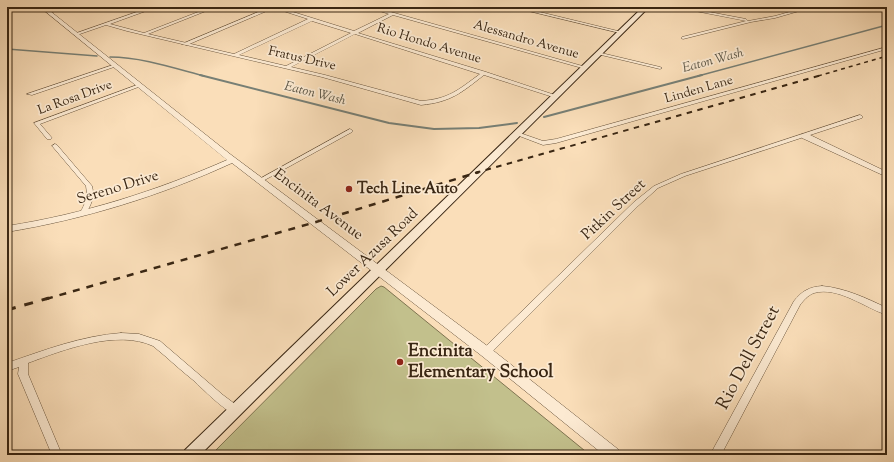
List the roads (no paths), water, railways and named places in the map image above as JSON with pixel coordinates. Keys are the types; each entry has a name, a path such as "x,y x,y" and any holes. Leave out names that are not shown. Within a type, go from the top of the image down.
{"main road":[{"name":"Lower Azusa Road","path":"190,455 646,7"}],"street":[{"name":"Encinita Avenue","path":"42,7 233,160 486,352 614,455"},
{"path":"49,12 65,7"},
{"path":"76,34 155,7"},
{"path":"143,34 214,7"},
{"path":"185,44 274,7"},
{"name":"Rio Hondo Avenue","path":"274,7 556,96"},
{"name":"Alessandro Avenue","path":"369,7 584,68"},
{"path":"514,7 620,32"},
{"path":"677,7 751,21"},
{"path":"683,38 751,21 775,17 811,7"},
{"path":"288,67 392,14"},
{"path":"235,55 312,19"},
{"name":"Fratus Drive","path":"106,24 341,80 421,103 436,102 450,98 484,73"},
{"name":"Linden Lane","path":"517,134 543,143 556,141 887,48"},
{"path":"598,53 660,68"},
{"name":"La Rosa Drive","path":"30,94 115,66"},
{"name":"La Rosa Drive","path":"49,138 36,123 139,86"},
{"name":"Pitkin Street","path":"486,352 636,204 656,187 683,175 860,117"},
{"path":"259,180 350,131"},
{"path":"805,136 887,174"},
{"path":"55,146 89,186 91,193 90,202 84,213"},
{"name":"Sereno Drive","path":"7,229 45,223 113,206 169,187 233,160"},
{"name":"Rio Dell Street","path":"715,455 797,303 804,294 813,290 822,289 847,294 887,312"},
{"path":"7,367 95,339 114,336 145,338 157,344 236,410"},
{"path":"24,361 23,374 57,455"}],"waterway":[{"name":"Eaton Wash","path":"698,76 887,25"},
{"name":"Eaton Wash","path":"7,49 97,56"},
{"name":"Eaton Wash","path":"110,57 122,57 145,61 204,76"},
{"name":"Eaton Wash","path":"200,75 389,123 434,129 479,128 517,123"},
{"name":"Eaton Wash","path":"544,117 702,75"}],"railway":[{"path":"818,76 887,56"},
{"path":"475,173 822,75"},
{"path":"46,299 316,222 479,172"},
{"path":"7,310 49,298"}],"place":[{"name":"Tech Line Auto","path":"349,189"},
{"name":"Encinita Elementary School","path":"400,362"}]}
